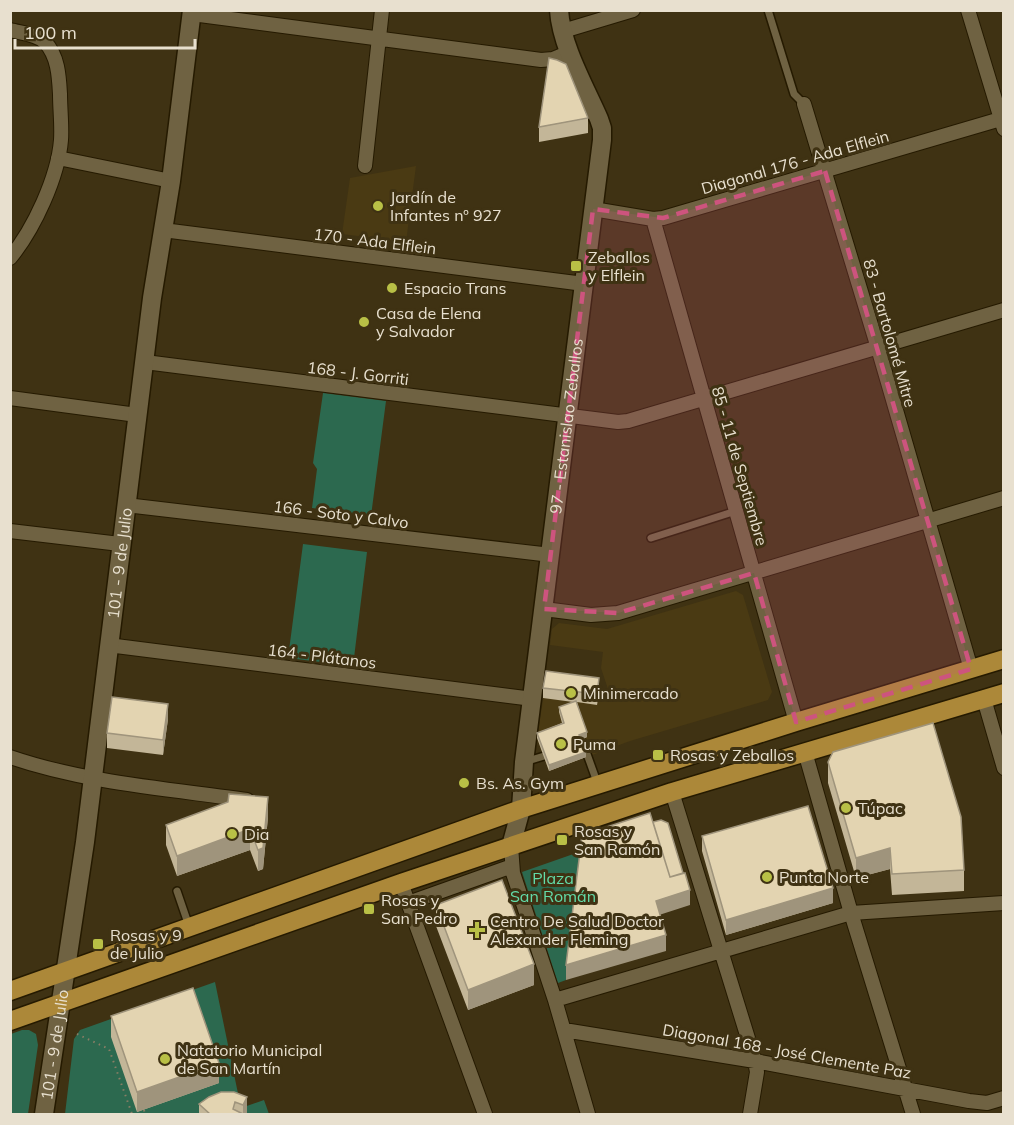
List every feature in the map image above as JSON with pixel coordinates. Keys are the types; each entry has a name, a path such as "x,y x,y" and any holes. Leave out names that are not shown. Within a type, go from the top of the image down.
{"main road":[{"path":"10,990 521,809 1004,659"},
{"path":"10,1021 401,883 672,792 1004,693"}],"street":[{"path":"365,166 382,10"},
{"name":"97 - Estanislao Zeballos","path":"511,846 521,809 524,762 602,128 570,52 559,10"},
{"path":"563,31 633,10"},
{"path":"968,10 1002,122"},
{"path":"192,12 541,60 553,59 570,52"},
{"name":"101 - 9 de Julio","path":"44,1114 59,1005 90,842 93,778 120,544 171,181 192,12"},
{"path":"10,30 39,38 51,51 57,65 61,133 58,158 50,182 28,233 10,258"},
{"name":"83 - Bartolomé Mitre","path":"804,104 878,348 971,669"},
{"name":"Diagonal 176 - Ada Elflein","path":"593,209 653,219 663,218 1002,122"},
{"path":"58,158 171,181"},
{"name":"85 - 11 de Septiembre","path":"653,219 796,722"},
{"name":"170 - Ada Elflein","path":"163,230 584,284"},
{"name":"168 - J. Gorriti","path":"145,362 618,422 704,400 1004,310"},
{"path":"10,398 137,415"},
{"path":"544,609 591,615 618,613 1004,498"},
{"name":"166 - Soto y Calvo","path":"126,505 551,555"},
{"path":"10,531 120,544"},
{"name":"164 - Plátanos","path":"108,645 533,699"},
{"path":"984,699 1004,768"},
{"path":"805,752 851,913 913,1114"},
{"path":"10,757 93,778 251,801"},
{"path":"672,792 755,1061 757,1072 750,1114"},
{"path":"511,846 512,866 555,1000 588,1114"},
{"path":"408,903 512,866"},
{"path":"401,883 485,1114"},
{"path":"555,1000 851,913 1004,903"},
{"name":"Diagonal 168 - José Clemente Paz","path":"564,1030 755,1061 969,1101 987,1103 1004,1098"}],"lane":[{"name":"83 - Bartolomé Mitre","path":"768,10 794,94 804,104"},
{"path":"651,538 736,511"},
{"path":"524,762 583,743 598,784"},
{"path":"177,891 189,927"}],"path":[{"path":"77,1034 109,1049 115,1049"},
{"path":"109,1049 132,1114"},
{"path":"144,1110 145,1114"}],"highlighted area":[{"path":"825,171 971,669 796,722 754,573 618,613 544,609 593,209 663,218"}],"shaded area":[{"name":"Jardín de Infantes nº 927","path":"416,166 406,242 342,234 350,178"},
{"path":"736,591 743,595 772,692 768,700 630,741 549,771 537,738 546,682 608,689 601,668 603,652 550,645 552,629 559,623 607,629"}],"green space":[{"path":"323,393 386,401 371,516 312,508 317,469 313,463"},
{"path":"303,544 367,552 353,666 288,658"},
{"name":"Plaza San Román","path":"582,851 566,980 558,983 522,872"},
{"path":"215,982 241,1108 264,1100 269,1114 65,1114 74,1039 80,1030"},
{"path":"29,1030 36,1034 38,1045 28,1114 11,1114 11,1034"}],"building":[{"path":"549,58 566,64 588,118 539,127"},
{"path":"546,671 599,678 597,694 543,688"},
{"path":"112,697 168,704 163,740 107,733"},
{"path":"576,701 587,732 579,735 586,752 549,765 537,733 564,723 559,707"},
{"path":"933,723 961,817 964,870 892,874 890,848 856,858 828,762 833,752"},
{"path":"229,794 268,797 263,848 258,850 250,829 177,856 166,825 228,802"},
{"name":"Punta Norte","path":"808,806 833,888 726,920 702,836"},
{"path":"650,813 670,877 685,873 690,890 656,901 666,935 566,965 582,835"},
{"path":"661,820 668,823 683,873 670,877 653,822"},
{"path":"502,880 534,964 468,990 436,905"},
{"name":"Natatorio Municipal de San Martín","path":"193,988 219,1063 137,1092 111,1016"},
{"path":"221,1092 234,1092 247,1097 243,1105 235,1102 233,1109 243,1114 210,1114 199,1104"}],"place":[{"name":"Jardín de Infantes nº 927","path":"378,206"},
{"name":"Zeballos y Elflein","path":"576,266"},
{"name":"Espacio Trans","path":"392,288"},
{"name":"Casa de Elena y Salvador","path":"364,322"},
{"name":"Minimercado","path":"571,693"},
{"name":"Puma","path":"561,744"},
{"name":"Rosas y Zeballos","path":"658,755"},
{"name":"Bs. As. Gym","path":"464,783"},
{"name":"Túpac","path":"846,808"},
{"name":"Dia","path":"232,834"},
{"name":"Rosas y San Ramón","path":"562,840"},
{"name":"Punta Norte","path":"767,877"},
{"name":"Rosas y San Pedro","path":"369,909"},
{"name":"Centro De Salud Doctor Alexander Fleming","path":"477,930"},
{"name":"Rosas y 9 de Julio","path":"98,944"},
{"name":"Natatorio Municipal de San Martín","path":"165,1059"}]}
